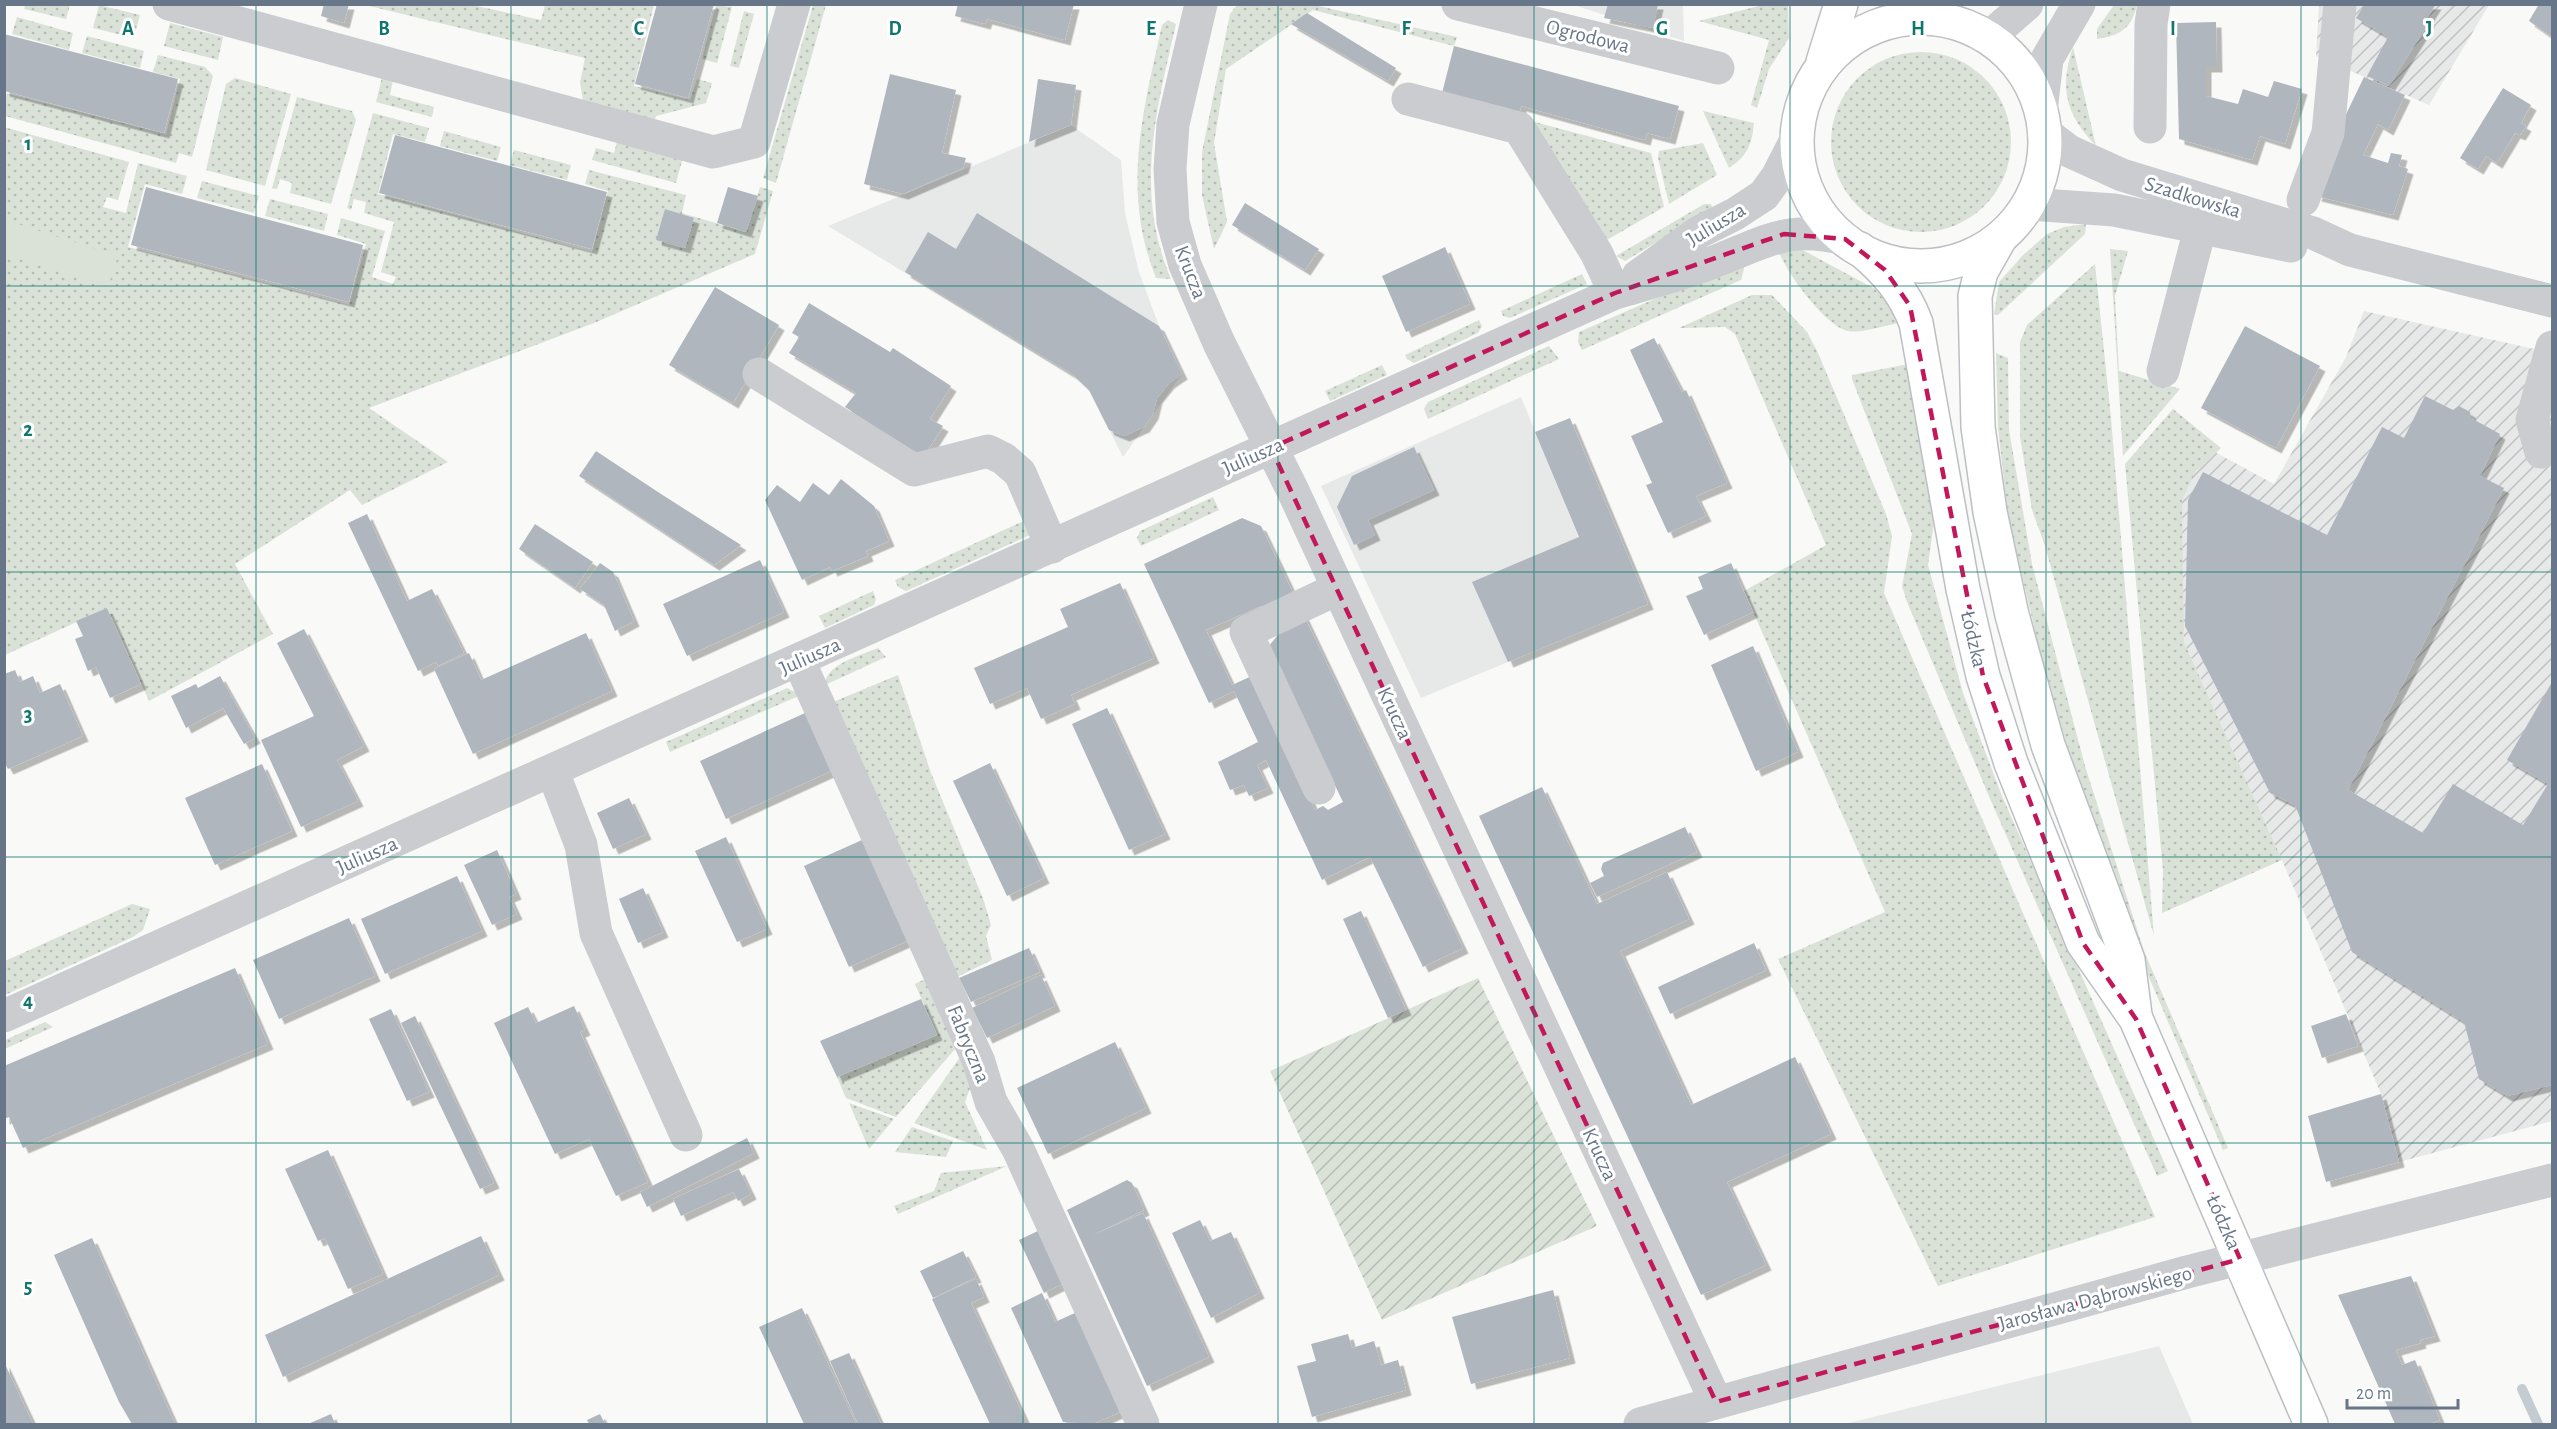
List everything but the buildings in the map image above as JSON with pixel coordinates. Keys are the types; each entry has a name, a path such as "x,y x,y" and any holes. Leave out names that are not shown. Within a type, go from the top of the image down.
{"main road":[{"path":"1822,64 1841,4"},
{"path":"1822,64 1847,42 1862,33 1887,24 1940,13 1982,35 2012,57 2031,82 2042,121 2043,164 2028,204 1999,240 1968,259 1938,266 1906,264 1852,244"},
{"name":"Łódzka","path":"1822,64 1800,113 1797,138 1800,170 1810,197 1852,244 1885,270 1900,288 1916,323 1963,589 1983,676 2011,762 2083,943 2136,1019 2312,1425"},
{"name":"Łódzka","path":"1999,240 1981,272 1975,296 1978,428 1990,512 2012,615 2048,745 2128,960 2136,1019"}],"street":[{"path":"169,4 713,152 754,142 794,4"},
{"name":"Krucza","path":"1201,4 1173,124 1170,169 1173,222 1185,265 1219,343 1271,448 1716,1402"},
{"name":"Ogrodowa","path":"1458,4 1718,68"},
{"path":"1982,35 1995,32 2027,4"},
{"path":"2042,121 2047,59 2079,4"},
{"path":"2150,127 2151,24 2154,4"},
{"path":"2302,200 2328,133 2340,4"},
{"path":"1408,99 1519,128 1597,254 1615,293"},
{"name":"Szadkowska","path":"2042,121 2069,151 2204,215"},
{"name":"Juliusza","path":"1615,293 1700,232 1735,214 1764,195 1778,177 1797,138"},
{"name":"Szadkowska","path":"2028,204 2204,215 2313,234 2350,250 2553,301"},
{"path":"2163,371 2204,215"},
{"name":"Juliusza","path":"4,1016 553,772 1615,293 1716,261 1784,234 1823,234 1852,244"},
{"path":"2541,452 2532,420 2553,347"},
{"path":"759,374 914,470 988,451 1004,459 1020,473 1052,547"},
{"path":"1319,788 1246,632 1337,589"},
{"name":"Fabryczna","path":"799,661 979,1062 992,1101 1018,1149 1143,1425"},
{"path":"553,772 581,845 596,933 686,1135"},
{"name":"Jarosława Dąbrowskiego","path":"1643,1424 2240,1259 2553,1180"}],"highlighted area":[{"path":"1784,234 1845,239 1885,270 1910,306 1983,676 2083,943 2136,1019 2240,1259 1716,1402 1271,448 1615,293"}],"shaded area":[{"path":"25,4 70,5 66,19 24,9"},
{"path":"99,5 140,15 134,38 93,28"},
{"path":"365,5 472,5 541,20 545,5 654,5 634,86 690,100 697,79 712,83 706,103 656,116 654,123 583,102 580,82 585,58"},
{"path":"716,5 732,7 717,63 702,59"},
{"path":"813,5 826,5 776,183 763,178"},
{"path":"1237,5 1314,5 1457,37 1454,46 1313,10 1226,69 1214,143 1227,222 1214,249 1202,195 1202,152 1230,14"},
{"path":"1574,5 1683,5 1684,41"},
{"path":"1763,5 1788,5 1789,38 1769,69 1757,108 1751,105 1769,40 1699,21"},
{"path":"2114,5 2137,5 2132,20 2124,30 2097,39 2097,29"},
{"path":"2319,5 2489,5 2429,105 2316,56"},
{"path":"744,11 754,14 739,68 730,66"},
{"path":"17,17 73,33 69,50 12,34"},
{"path":"1168,20 1176,24 1156,120 1151,183 1153,214 1171,279 1156,278 1145,246 1138,183 1139,152 1148,89 1162,25"},
{"path":"170,23 223,37 218,60 164,46"},
{"path":"87,36 144,51 140,68 82,53"},
{"path":"2073,47 2096,146 2078,123 2068,101 2066,76"},
{"path":"1921,52 1939,53 1956,59 1985,78 2004,107 2010,124 2010,160 2004,177 1985,206 1956,225 1939,231 1921,232 1903,231 1886,225 1857,206 1838,177 1832,160 1831,142 1832,124 1838,107 1857,78 1886,59 1903,53"},
{"path":"158,55 205,67 213,76 192,157 179,153 176,163 5,116 5,93 166,134 180,79 153,72"},
{"path":"382,77 393,80 390,95 434,107 432,117 376,102"},
{"path":"235,78 291,94 265,186 206,170 226,84"},
{"path":"297,97 352,111 356,120 331,204 290,193 292,183 280,179 277,189 272,188"},
{"path":"1703,111 1754,123 1748,149 1729,168"},
{"path":"373,113 429,128 425,142 393,134 378,194 592,252 608,191 585,184 589,170 686,195 682,213 746,232 760,187 773,191 755,254 594,323 369,408 448,462 362,505 350,490 235,564 273,634 149,701 107,608 5,655 4,127 129,162 118,200 107,197 103,207 126,213 138,163 187,176 182,194 145,184 128,247 349,305 366,244 337,235 341,218 385,231 372,277 393,284 396,277 381,272 394,222 364,213 366,202 354,199 351,210 347,208"},
{"path":"1531,121 1651,153 1664,207 1605,241"},
{"path":"1071,125 1121,160 1125,213 1139,272 1159,326 1182,374 1123,457 1089,390 1072,374 828,226"},
{"path":"444,131 501,147 497,161 440,146"},
{"path":"618,138 683,157 676,183 592,160 596,148 614,153"},
{"path":"1703,143 1717,175 1669,204 1658,158 1659,151"},
{"path":"514,150 571,165 567,180 510,165"},
{"path":"202,181 259,196 254,213 197,198"},
{"path":"270,199 328,214 324,231 265,216"},
{"path":"1704,204 1711,204 1713,209 1625,261 1616,256"},
{"path":"5,220 118,256 108,287 5,254"},
{"path":"2086,224 2085,234 1998,315 1994,314 1999,282 2023,255 2047,234 2064,227"},
{"path":"1799,248 1875,289 1891,307 1899,323 1853,332 1829,320 1798,285 1779,252"},
{"path":"2110,249 2128,251 2115,296 2119,371 2180,389 2123,456"},
{"path":"1741,261 1744,269 1741,280 1582,350 1578,342 1579,332"},
{"path":"2095,264 2111,418 2154,936 2044,543 2032,510 2020,437 2020,342 2027,325"},
{"path":"1582,274 1587,284 1510,318 1503,316 1501,311"},
{"path":"1752,295 1772,295 1807,332 1818,353 1886,514 1892,536 1884,593 2155,1217 1938,1286 1778,959 1885,912 1744,591 1826,545 1735,334 1725,327 1679,328"},
{"path":"2364,311 2552,353 2552,1121 2399,1162 2381,1094 2282,860 2184,642 2157,447 2187,437 2274,484 2346,357"},
{"path":"1479,320 1482,326 1478,333 1414,363 1407,359 1405,355"},
{"path":"1549,346 1559,359 1428,419 1424,409 1428,402"},
{"path":"1996,353 2008,358 2009,430 2032,564 2085,766 2144,951 2228,1148 2223,1150 2139,954 2071,760 2039,648 2008,516 1998,428"},
{"path":"1908,364 1934,522 1928,565 1963,693 2002,796 2168,1171 2157,1176 1991,801 1902,586 1912,534 1852,375"},
{"path":"1382,365 1387,375 1330,401 1325,391"},
{"path":"1521,397 1612,619 1421,698 1321,486"},
{"path":"2173,409 2221,448 2195,472 2182,500 2184,642 2282,860 2162,913 2163,871 2125,464"},
{"path":"1213,497 1219,510 1141,546 1137,538 1140,531"},
{"path":"1030,518 1030,535 906,591 898,587 895,580"},
{"path":"873,591 876,599 874,605 825,628 819,616"},
{"path":"878,648 886,657 825,685 831,671 838,666"},
{"path":"898,675 931,773 984,901 991,925 986,936 992,960 955,978 833,702"},
{"path":"787,688 801,695 670,752 666,742"},
{"path":"132,904 150,909 143,930 133,937 5,995 5,961"},
{"path":"1478,978 1597,1226 1382,1320 1270,1071"},
{"path":"925,979 956,1048 896,1117 846,1098 837,1077 937,1035 915,984"},
{"path":"45,1022 53,1027 5,1049 5,1040"},
{"path":"960,1057 972,1083 965,1102 987,1150 914,1123"},
{"path":"849,1103 894,1119 869,1149"},
{"path":"912,1127 953,1141 946,1157 895,1152"},
{"path":"1007,1166 898,1214 894,1206 934,1191 941,1173"},
{"path":"2159,1346 2193,1424 1845,1424"}],"waterway":[{"path":"2522,1389 2538,1424"}]}
